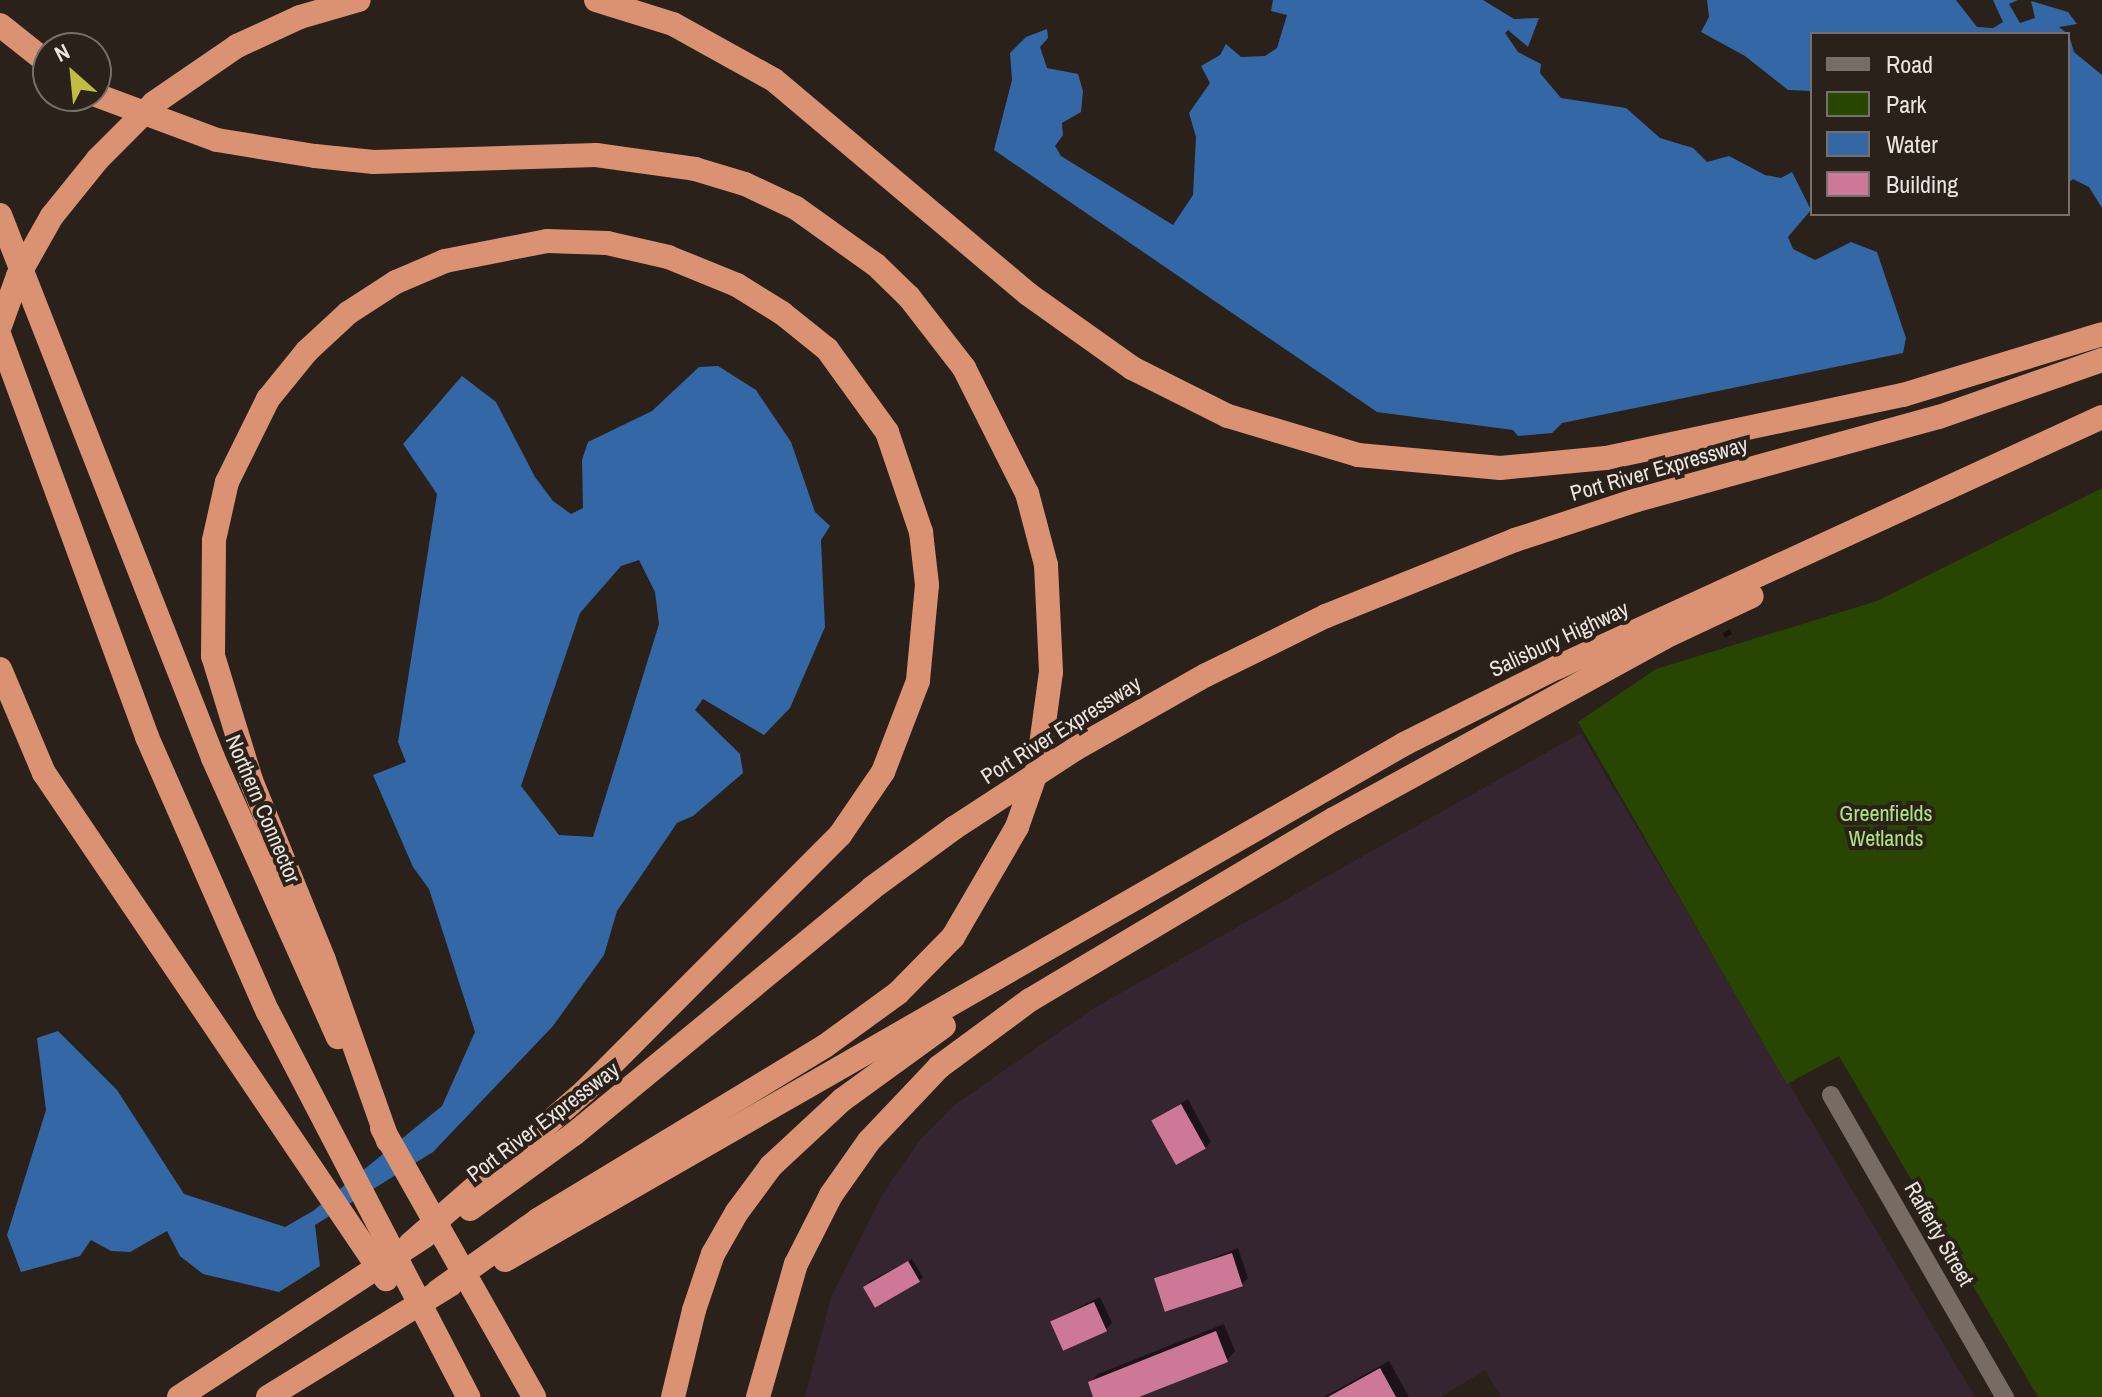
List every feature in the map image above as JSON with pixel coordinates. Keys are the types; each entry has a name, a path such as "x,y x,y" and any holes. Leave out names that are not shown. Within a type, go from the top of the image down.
{"highway":[{"path":"0,326 18,276 52,216 98,159 154,103 237,46 300,17 359,0"},
{"path":"596,0 673,24 774,80 1028,294 1132,368 1228,416 1358,455 1500,468 1606,458 1903,395 2102,334"},
{"path":"0,25 32,50"},
{"path":"112,101 217,140 315,156 374,162 596,155 695,169 745,184 796,208 876,265 909,297 964,368 1027,493 1046,565 1051,672 1038,767 1017,827 953,937 898,993 825,1046 538,1220 438,1291 268,1397"},
{"name":"Northern Connector","path":"0,215 251,851 388,1141 534,1397"},
{"path":"388,1141 324,960 251,780 220,682 211,615 214,540 227,482 268,399 307,351 348,313 396,282 445,261 547,241 607,243 668,257 737,285 782,313 827,349 887,432 921,532 926,623 918,681 883,772 840,835 585,1091 410,1244"},
{"path":"0,337 147,737 268,1012 465,1393"},
{"name":"Port River Expressway","path":"179,1397 410,1244 476,1206 574,1134 883,880 1075,749 1275,640 1465,558 1637,500 1939,417 2102,360"},
{"name":"Salisbury Highway","path":"1056,945 1255,827 1482,704 2102,417"},
{"path":"758,1397 796,1264 831,1195 900,1105 939,1067 1030,1000 1334,819 1663,638 2102,432"},
{"path":"0,669 15,714 56,791 322,1187 465,1393"},
{"path":"438,1291 729,1136 1056,945"},
{"path":"673,1397 680,1356 713,1254 771,1166 842,1100 1056,945"}],"street":[{"name":"Rafferty Street","path":"1831,1095 2005,1397"}],"shaded area":[{"path":"1581,733 1975,1397 1501,1397 1485,1370 1441,1397 805,1397 831,1297 882,1195 919,1141 953,1106 1094,1008"}],"green space":[{"name":"Greenfields Wetlands","path":"2102,488 2102,1397 2038,1397 1839,1056 1787,1084 1578,722 1656,669 1877,601"}],"water":[{"path":"1273,0 1483,0 1514,19 1539,18 1528,47 1508,30 1505,33 1518,52 1541,64 1540,73 1561,98 1626,108 1660,138 1693,148 1707,162 1729,156 1765,175 1781,178 1792,172 1810,208 1788,237 1793,249 1815,260 1851,242 1877,252 1906,338 1903,353 1562,423 1552,433 1518,436 1513,430 1377,412 994,150 1012,80 1010,53 1026,37 1047,29 1048,38 1040,47 1047,68 1078,74 1083,91 1081,112 1062,123 1063,135 1055,146 1061,156 1173,225 1193,195 1196,137 1189,113 1210,83 1201,66 1220,55 1226,44 1241,57 1265,56 1277,48 1287,15 1271,11"},
{"path":"1707,0 1956,0 1977,27 1993,28 2003,22 1993,0 2018,0 2009,4 2020,23 2035,18 2031,1 2068,12 2077,24 2059,27 2065,32 1810,32 1810,91 1788,90 1745,56 1701,32 1709,17"},
{"path":"2070,38 2074,52 2102,75 2102,208 2089,187 2073,179 2070,181"},
{"path":"718,366 756,390 791,442 815,512 830,526 821,540 825,627 790,708 764,735 703,699 695,710 740,754 743,773 693,816 677,823 617,911 604,955 553,1026 433,1152 315,1225 320,1266 279,1292 203,1274 180,1256 167,1231 130,1252 111,1251 91,1240 80,1256 21,1272 7,1235 46,1110 37,1038 58,1031 117,1090 184,1194 285,1227 313,1211 442,1106 475,1032 429,889 413,867 373,775 406,762 398,742 437,494 403,444 462,376 496,402 535,477 553,501 571,514 583,508 582,460 588,442 652,411 699,367","holes":["639,560 655,592 659,624 593,837 559,835 521,786 580,613 621,566"]}],"building":[{"path":"1181,1104 1206,1149 1176,1165 1151,1120"},
{"path":"1232,1253 1243,1286 1165,1312 1154,1278"},
{"path":"908,1261 920,1282 875,1308 863,1287"},
{"path":"1094,1302 1107,1331 1063,1351 1050,1322"},
{"path":"1216,1331 1228,1362 1139,1397 1093,1397 1088,1382"},
{"path":"1380,1368 1396,1397 1328,1397"}]}
